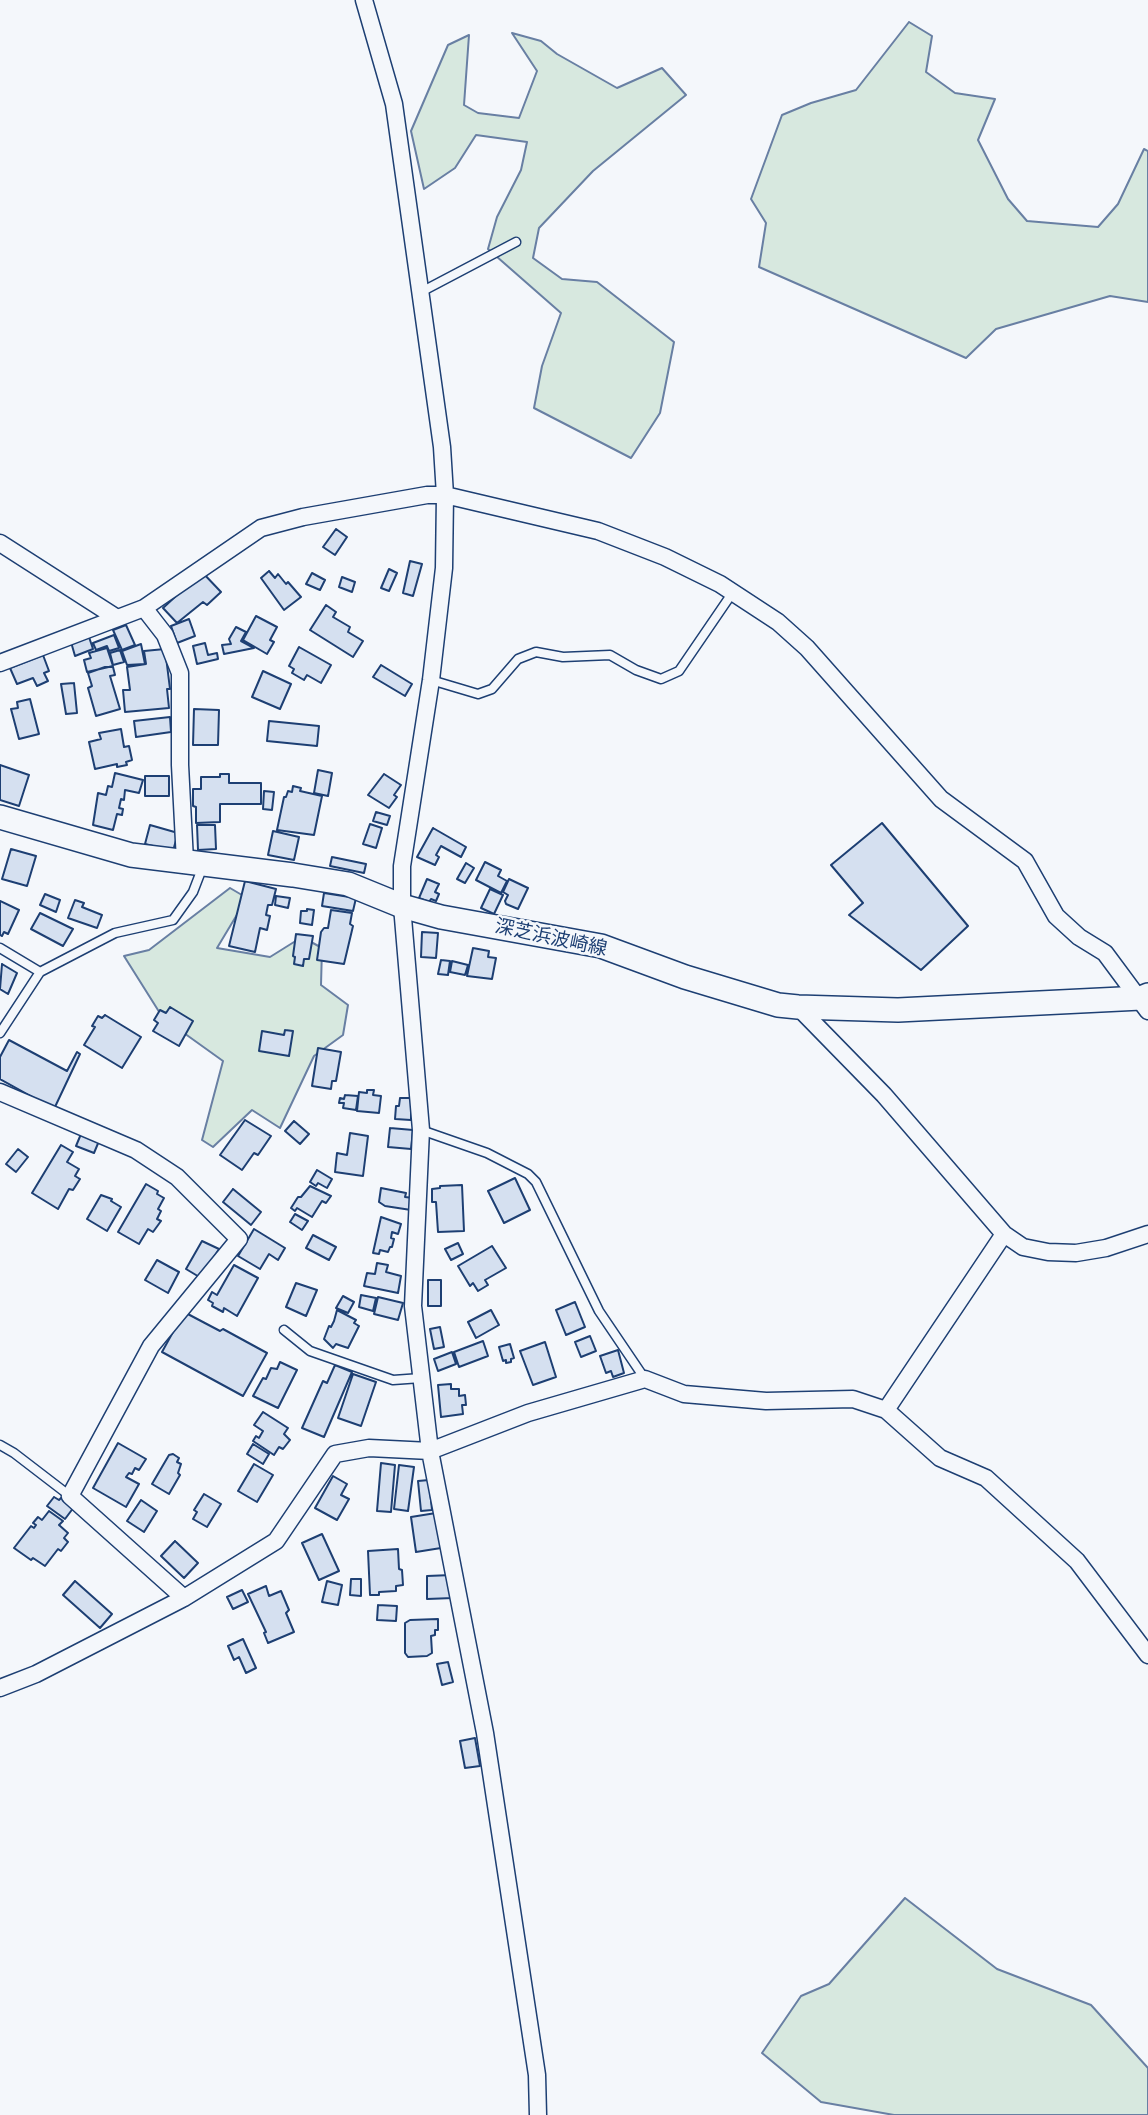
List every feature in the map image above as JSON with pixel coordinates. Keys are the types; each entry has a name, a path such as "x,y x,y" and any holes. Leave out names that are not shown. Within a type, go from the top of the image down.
{"main road":[{"name":"深芝浜波崎線","path":"0,817 131,855 348,884 402,906 441,917 601,946 685,977 778,1005 898,1010 1146,1001"}],"street":[{"path":"364,0 394,104 442,447 445,495 444,568 431,680 402,866 402,906 421,1130 414,1306 430,1451 485,1733 537,2075 538,2115"},
{"path":"0,663 144,608 261,528 339,510 427,495 445,495 598,531 665,557 733,592 778,622 807,648 942,799 1025,861 1056,916 1079,937 1105,953 1146,1001"},
{"path":"0,543 117,618"},
{"path":"144,608 165,635 180,673 180,753 194,862"},
{"path":"798,1007 884,1095 1004,1234 1023,1247 1076,1254 1106,1248 1148,1234"},
{"path":"0,1092 136,1150 177,1177 239,1239 150,1346 70,1496 184,1598"},
{"path":"886,1410 1004,1234"},
{"path":"0,1688 36,1674 184,1598 276,1541 335,1454 369,1448 430,1451 528,1413 645,1379 684,1394 766,1401 853,1399 886,1410 940,1458 986,1478 1069,1553 1148,1655"}],"lane":[{"path":"421,292 516,242"},
{"path":"431,680 478,694 492,690 518,659 536,652 563,657 610,655 636,670 661,679 679,671 733,592"},
{"path":"0,1032 40,972 115,933 173,919 193,891 194,862"},
{"path":"0,948 40,972"},
{"path":"421,1130 486,1153 528,1174 536,1182 599,1311 645,1379"},
{"path":"284,1330 310,1351 393,1380 422,1378"},
{"path":"0,1445 70,1496"}],"shaded area":[{"path":"909,22 932,36 926,72 955,93 995,99 978,140 1008,199 1027,221 1098,227 1118,204 1144,149 1148,151 1148,302 1110,296 996,329 966,358 759,267 766,223 751,199 782,115 856,90"},
{"path":"512,33 541,41 557,54 617,88 662,68 686,95 593,171 539,228 533,258 562,279 597,282 674,342 660,413 631,458 534,408 542,366 561,313 488,249 497,217 521,170 527,142 476,135 455,168 424,189 411,131 448,45 469,35 464,105 478,113 519,118 537,71"},
{"path":"230,888 247,898 217,948 270,957 302,937 322,948 321,985 348,1005 343,1035 314,1056 280,1128 252,1110 213,1147 202,1140 223,1061 163,1018 124,956 149,950"},
{"path":"905,1898 997,1969 1091,2005 1148,2068 1148,2115 894,2115 821,2102 762,2053 801,1996 829,1984"}],"building":[{"path":"336,529 347,537 335,555 323,547"},
{"path":"410,561 422,564 413,596 403,593"},
{"path":"389,569 397,573 389,591 381,588"},
{"path":"269,571 275,578 278,574 286,584 288,582 301,597 284,610 261,578"},
{"path":"202,572 221,592 207,605 203,602 177,623 163,608"},
{"path":"312,573 325,580 320,590 306,584"},
{"path":"342,577 355,582 352,592 339,587"},
{"path":"326,605 336,612 333,617 350,627 348,632 363,641 353,657 310,630"},
{"path":"256,616 277,627 270,640 274,642 267,654 243,640"},
{"path":"189,619 195,636 177,643 171,626"},
{"path":"126,625 135,645 122,650 113,630"},
{"path":"236,627 246,632 241,641 254,648 224,654 222,645 231,644 229,639"},
{"path":"88,634 93,649 75,656 71,642"},
{"path":"114,635 119,648 109,651 107,646 96,650 93,643"},
{"path":"205,643 208,655 217,653 218,659 197,664 193,646"},
{"path":"141,644 145,664 127,665 122,651"},
{"path":"299,647 331,665 321,683 307,675 304,680 292,673 294,669 289,666"},
{"path":"107,648 113,666 87,672 84,660 91,658 89,653"},
{"path":"165,649 170,689 167,689 169,708 125,712 123,690 130,690 127,667 146,664 144,651"},
{"path":"120,650 124,662 113,665 110,653"},
{"path":"43,655 49,671 44,673 48,681 37,686 33,678 17,684 10,668"},
{"path":"381,665 412,684 405,696 373,677"},
{"path":"113,667 115,675 110,676 120,709 96,716 88,688 92,686 88,673"},
{"path":"263,671 291,684 280,709 252,697"},
{"path":"74,683 77,713 66,714 61,684"},
{"path":"30,699 39,734 19,739 11,709 18,708 17,702"},
{"path":"194,709 219,710 218,745 193,745"},
{"path":"170,717 171,732 136,737 134,721"},
{"path":"269,721 319,726 317,746 267,741"},
{"path":"121,729 124,747 129,746 132,760 126,762 127,765 117,767 117,764 95,769 89,742 101,739 99,733"},
{"path":"0,765 29,775 19,806 0,800"},
{"path":"318,770 332,773 328,796 314,793"},
{"path":"115,773 143,780 139,793 125,790 124,800 121,799 119,808 123,809 122,815 117,814 113,830 93,825 98,793 106,795 108,786 112,787"},
{"path":"220,774 229,774 229,783 261,783 261,804 220,804 220,822 196,823 193,789 201,789 201,777 220,777"},
{"path":"384,774 401,785 389,808 368,795"},
{"path":"145,776 169,776 169,796 145,796"},
{"path":"293,786 301,788 300,791 322,796 314,835 277,830 284,797 288,791 292,792"},
{"path":"264,791 274,792 272,810 263,809"},
{"path":"376,812 390,816 387,825 373,821"},
{"path":"882,823 968,926 921,970 849,915 863,903 831,865"},
{"path":"370,824 382,828 376,848 363,844"},
{"path":"150,825 178,833 173,851 145,844"},
{"path":"197,825 215,825 216,849 198,850"},
{"path":"433,828 466,847 461,857 441,846 435,865 417,857"},
{"path":"273,831 299,837 294,860 268,855"},
{"path":"11,849 36,856 27,886 2,879"},
{"path":"332,857 366,864 364,873 330,866"},
{"path":"485,862 501,870 498,876 507,881 501,893 476,880"},
{"path":"466,863 474,868 465,883 457,879"},
{"path":"427,879 439,884 435,892 439,894 436,901 431,899 429,902 419,898"},
{"path":"509,879 528,888 518,909 505,901 508,895 503,892"},
{"path":"245,881 276,889 272,905 268,905 266,915 270,916 267,930 260,928 255,952 229,946"},
{"path":"490,889 503,895 494,914 481,908"},
{"path":"324,893 356,898 353,911 322,906"},
{"path":"45,894 60,900 56,912 40,905"},
{"path":"276,896 290,898 288,908 275,905"},
{"path":"75,900 84,903 82,907 102,915 97,928 68,918"},
{"path":"0,901 19,910 8,934 4,932 2,936 0,935"},
{"path":"314,910 312,925 300,923 301,911"},
{"path":"331,910 352,913 350,924 353,926 344,964 317,960 321,932 328,928"},
{"path":"40,913 73,929 63,946 31,929"},
{"path":"422,932 438,933 436,958 421,957"},
{"path":"296,934 313,936 309,959 304,959 303,966 294,964"},
{"path":"473,948 489,951 488,957 496,958 492,979 467,976"},
{"path":"441,960 450,961 448,975 438,974"},
{"path":"452,961 468,965 465,975 450,972"},
{"path":"2,964 17,973 8,994 0,989"},
{"path":"170,1007 193,1021 179,1046 153,1031 158,1023 154,1020 160,1010 166,1013"},
{"path":"105,1015 141,1037 122,1068 84,1045 98,1016 102,1018"},
{"path":"285,1030 293,1031 289,1056 259,1051 262,1031 284,1035"},
{"path":"9,1040 67,1071 77,1052 80,1054 54,1109 0,1079 0,1057"},
{"path":"318,1048 341,1052 336,1081 332,1081 331,1089 312,1086"},
{"path":"367,1090 374,1090 373,1095 381,1096 379,1113 357,1111 359,1092 367,1093"},
{"path":"345,1095 358,1096 356,1110 343,1108 344,1103 339,1103 340,1098 344,1099"},
{"path":"400,1098 411,1098 411,1120 395,1119"},
{"path":"245,1120 271,1136 258,1155 254,1153 242,1170 220,1155"},
{"path":"294,1121 309,1134 300,1144 285,1131"},
{"path":"390,1128 413,1130 411,1149 388,1147"},
{"path":"350,1133 368,1136 363,1176 335,1172 337,1153 347,1155"},
{"path":"81,1134 99,1141 94,1153 76,1146"},
{"path":"61,1145 73,1152 67,1162 79,1169 75,1176 80,1179 73,1190 69,1189 58,1209 32,1193"},
{"path":"18,1149 28,1157 16,1172 6,1164"},
{"path":"317,1170 332,1179 327,1188 310,1182"},
{"path":"515,1178 530,1210 504,1223 488,1191"},
{"path":"146,1184 164,1198 158,1209 161,1211 157,1219 161,1221 153,1232 148,1229 139,1244 118,1232"},
{"path":"462,1185 464,1231 438,1232 436,1202 432,1202 432,1189"},
{"path":"310,1186 331,1196 326,1203 322,1201 312,1217 297,1208 295,1211 291,1208"},
{"path":"381,1188 406,1193 405,1197 413,1198 411,1210 385,1206 379,1202"},
{"path":"233,1189 261,1212 251,1225 223,1202"},
{"path":"101,1195 112,1199 111,1201 121,1207 107,1231 87,1219"},
{"path":"295,1214 308,1221 302,1230 290,1222"},
{"path":"381,1217 401,1224 398,1234 392,1232 392,1247 388,1252 380,1250 379,1254 373,1253"},
{"path":"254,1229 285,1248 278,1260 269,1254 260,1269 238,1256"},
{"path":"313,1235 336,1247 329,1260 306,1248"},
{"path":"202,1241 219,1249 201,1278 186,1269"},
{"path":"458,1243 463,1254 451,1260 445,1249"},
{"path":"492,1246 506,1268 485,1280 488,1285 478,1291 473,1283 470,1286 458,1266"},
{"path":"157,1260 179,1272 168,1293 145,1280"},
{"path":"377,1263 388,1265 386,1272 401,1276 398,1293 364,1286 367,1273 375,1274"},
{"path":"234,1265 258,1278 237,1316 224,1308 223,1312 212,1306 213,1303 208,1300 212,1292 217,1295"},
{"path":"428,1280 441,1280 441,1306 428,1306"},
{"path":"296,1283 317,1290 306,1316 286,1307"},
{"path":"361,1295 376,1298 373,1311 359,1307"},
{"path":"343,1296 354,1302 348,1313 336,1308"},
{"path":"378,1297 403,1303 398,1320 374,1314"},
{"path":"575,1302 585,1327 566,1335 556,1310"},
{"path":"337,1310 356,1320 354,1323 359,1326 348,1348 336,1344 333,1348 324,1339"},
{"path":"491,1310 499,1325 476,1338 468,1322"},
{"path":"184,1312 267,1353 243,1396 162,1352"},
{"path":"440,1327 444,1347 434,1349 430,1329"},
{"path":"590,1336 596,1351 581,1357 575,1342"},
{"path":"483,1341 488,1356 459,1367 454,1352"},
{"path":"545,1342 556,1377 533,1385 520,1351"},
{"path":"510,1344 514,1358 506,1363 499,1347"},
{"path":"618,1350 624,1373 613,1377 611,1371 606,1373 600,1356"},
{"path":"452,1352 456,1364 438,1371 434,1359"},
{"path":"280,1362 297,1370 278,1408 253,1396 263,1378 266,1379 271,1368 277,1369"},
{"path":"335,1365 352,1372 324,1437 302,1428 323,1381 327,1383"},
{"path":"353,1374 376,1382 361,1426 338,1418"},
{"path":"451,1384 451,1389 459,1389 459,1396 465,1395 466,1405 462,1405 463,1414 441,1417 438,1385"},
{"path":"263,1412 288,1428 284,1434 290,1440 283,1449 279,1447 274,1455 253,1441 256,1436 259,1438 263,1431 254,1425"},
{"path":"118,1443 146,1459 139,1470 135,1468 132,1474 129,1473 126,1477 139,1484 126,1507 93,1488"},
{"path":"253,1444 269,1454 263,1464 247,1454"},
{"path":"173,1454 179,1458 177,1462 181,1464 178,1473 180,1475 169,1494 152,1484 169,1455"},
{"path":"381,1463 395,1465 391,1512 377,1511"},
{"path":"254,1464 273,1475 257,1502 238,1491"},
{"path":"399,1465 414,1467 408,1511 394,1509"},
{"path":"333,1476 347,1484 341,1495 349,1499 337,1520 315,1508"},
{"path":"429,1480 432,1510 421,1511 418,1481"},
{"path":"204,1494 221,1504 207,1527 193,1519 197,1512 194,1510"},
{"path":"54,1497 59,1500 61,1498 74,1507 65,1519 47,1506"},
{"path":"141,1500 157,1511 144,1532 127,1521"},
{"path":"49,1511 63,1521 59,1525 68,1533 64,1538 68,1542 61,1551 58,1549 45,1566 14,1548 31,1526 34,1528 36,1525 33,1523 38,1517 42,1520"},
{"path":"436,1513 441,1548 416,1552 411,1517"},
{"path":"322,1534 339,1571 319,1580 302,1543"},
{"path":"175,1541 198,1563 184,1578 161,1556"},
{"path":"398,1549 403,1585 396,1586 396,1591 370,1595 368,1551"},
{"path":"452,1575 453,1598 427,1599 427,1576"},
{"path":"351,1579 361,1579 361,1596 350,1595"},
{"path":"75,1581 112,1614 100,1628 63,1595"},
{"path":"327,1581 342,1585 338,1605 322,1602"},
{"path":"266,1586 269,1596 281,1591 294,1632 268,1643 264,1633 266,1632 248,1594"},
{"path":"242,1590 248,1602 233,1609 227,1597"},
{"path":"378,1605 397,1606 396,1621 377,1620"},
{"path":"438,1619 438,1630 431,1636 432,1653 427,1656 408,1657 405,1653 405,1623 410,1620"},
{"path":"243,1639 256,1668 246,1673 239,1657 234,1660 228,1646"},
{"path":"448,1662 453,1682 442,1685 437,1664"},
{"path":"475,1738 480,1766 465,1768 460,1741"}]}
